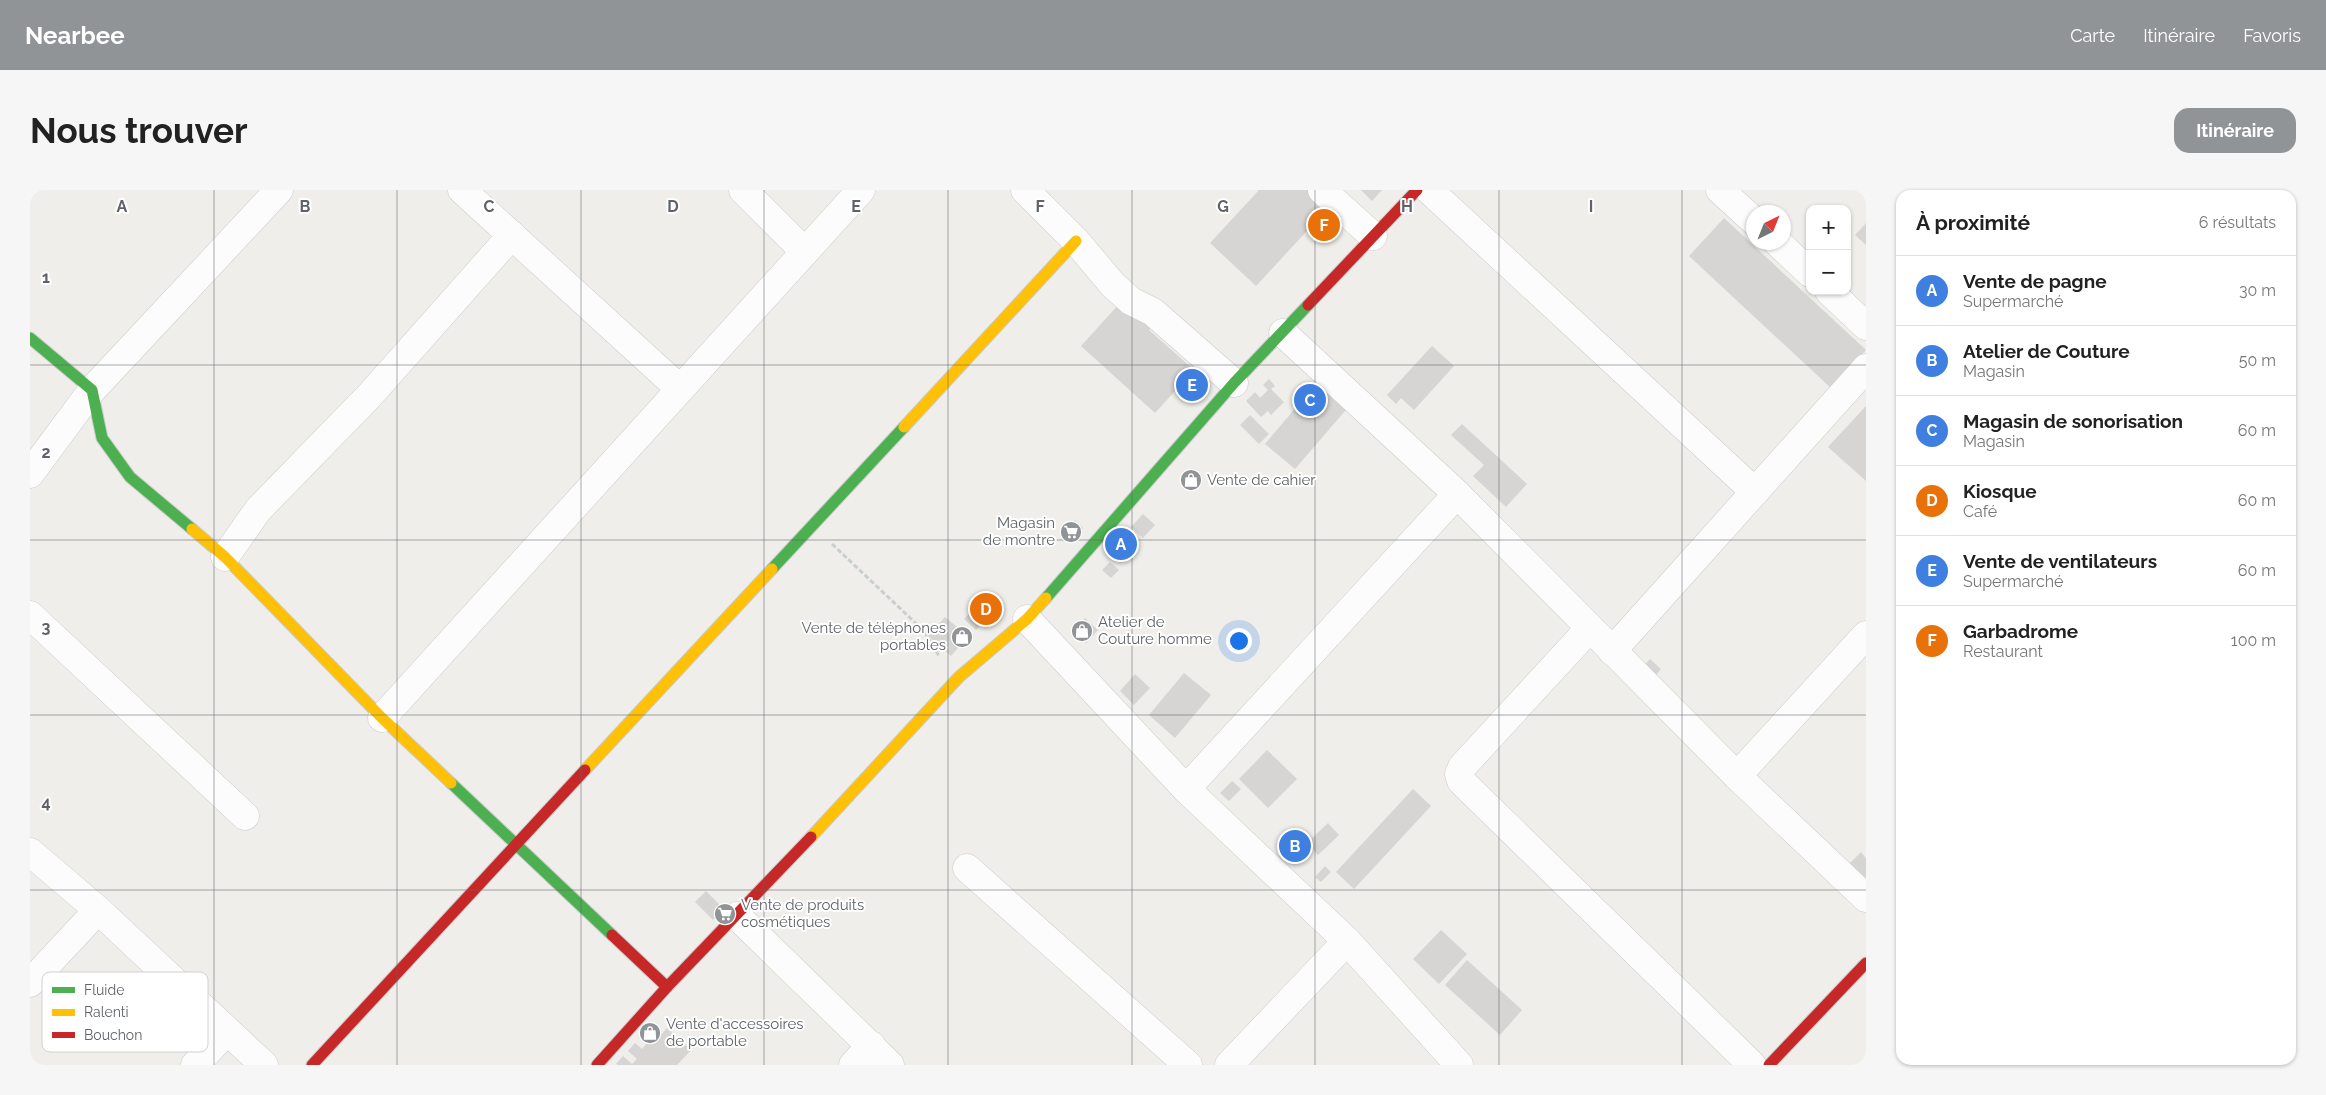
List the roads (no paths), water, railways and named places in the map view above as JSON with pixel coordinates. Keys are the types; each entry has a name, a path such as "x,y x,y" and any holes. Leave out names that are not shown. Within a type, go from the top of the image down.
{"street":[{"path":"30,474 92,390 278,190"},
{"path":"462,190 680,389"},
{"path":"743,190 805,252"},
{"path":"382,718 861,190"},
{"path":"1025,190 1076,241 1113,285 1131,301 1153,312 1234,383"},
{"path":"1322,190 1373,236"},
{"path":"597,1065 667,987 737,916 960,677 1027,619 1234,383 1417,190"},
{"path":"1429,190 1755,492"},
{"path":"1721,190 1746,213"},
{"path":"225,557 258,510 370,395 512,235"},
{"path":"312,1065 1076,241"},
{"path":"1786,250 1806,269"},
{"path":"1834,295 1863,318"},
{"path":"1283,333 1457,494 1737,776 1866,898"},
{"path":"30,338 92,390 102,438 130,477 225,557 382,718 667,987"},
{"path":"1612,651 1866,368"},
{"path":"1186,789 1457,494"},
{"path":"30,615 245,816"},
{"path":"1027,619 1186,789 1347,941 1459,1065"},
{"path":"1589,629 1462,767 1459,774 1461,782 1752,1065"},
{"path":"1737,776 1866,635"},
{"path":"30,852 98,910 164,972"},
{"path":"967,868 1188,1065"},
{"path":"30,983 98,910"},
{"path":"737,916 890,1065"},
{"path":"1230,1065 1347,941"},
{"path":"1769,1065 1866,964"},
{"path":"208,1013 264,1065"},
{"path":"208,1051 227,1031"},
{"path":"853,1065 871,1045"},
{"path":"195,1065 207,1052"}],"place":[{"name":"Garbadrome","path":"1324,225"},
{"name":"Vente de ventilateurs","path":"1192,385"},
{"name":"Magasin de sonorisation","path":"1310,400"},
{"name":"Vente de cahier","path":"1191,480"},
{"name":"Magasin de montre","path":"1071,532"},
{"name":"Vente de pagne","path":"1121,544"},
{"name":"Kiosque","path":"986,609"},
{"name":"Atelier de Couture homme","path":"1082,631"},
{"name":"Vente de téléphones portables","path":"962,637"},
{"name":"Atelier de Couture","path":"1295,846"},
{"name":"Vente de produits cosmétiques","path":"725,914"},
{"name":"Vente d'accessoires de portable","path":"650,1033"}]}
